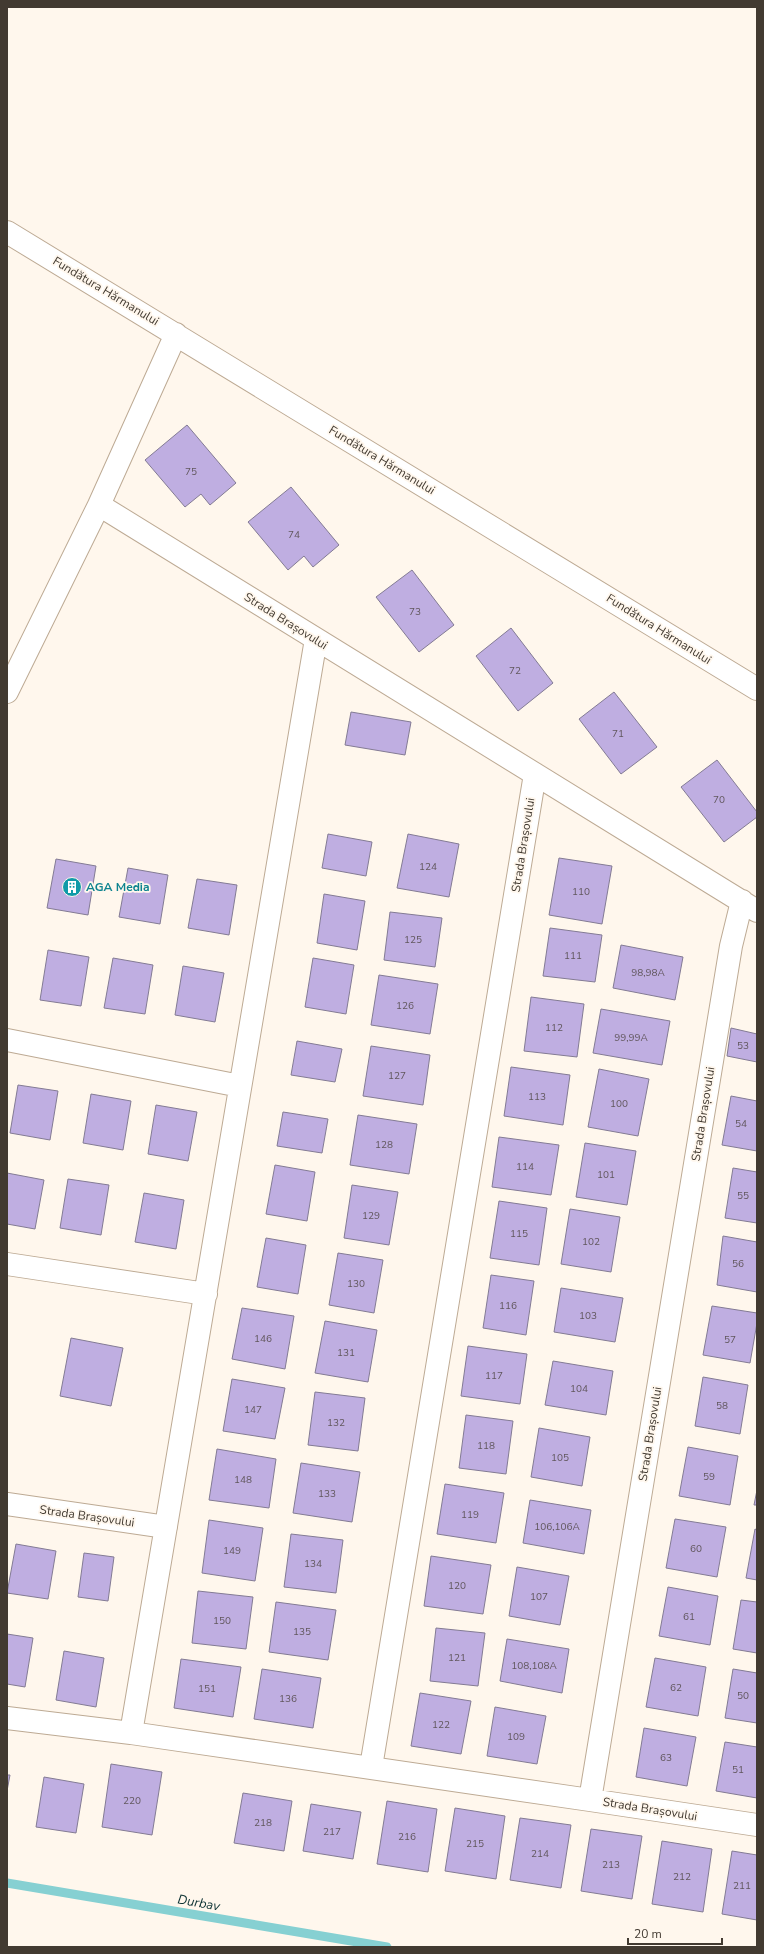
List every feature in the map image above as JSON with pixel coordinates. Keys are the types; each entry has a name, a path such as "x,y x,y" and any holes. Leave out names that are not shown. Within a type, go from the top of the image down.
{"street":[{"name":"Fundătura Hărmanului","path":"7,232 757,690"},
{"path":"7,692 99,505 176,334"},
{"name":"Strada Brașovului","path":"99,505 749,906 730,946 590,1800 757,1825"},
{"path":"131,1732 316,639"},
{"name":"Strada Brașovului","path":"371,1768 535,774"},
{"path":"7,1040 240,1086"},
{"path":"7,1264 206,1294"},
{"name":"Strada Brașovului","path":"7,1504 166,1527"},
{"path":"7,1718 131,1732 590,1800"}],"building":[{"path":"187,425 236,483 210,505 201,494 185,507 145,460"},
{"path":"291,487 339,545 313,567 304,556 288,570 248,522"},
{"path":"412,570 454,625 419,652 376,597"},
{"path":"511,628 553,683 518,711 476,656"},
{"path":"614,692 657,747 621,774 579,719"},
{"path":"351,712 411,722 405,755 345,745"},
{"path":"717,760 757,812 757,817 724,842 681,787"},
{"path":"328,834 372,842 366,876 322,868"},
{"path":"408,834 459,844 449,897 397,888"},
{"path":"559,858 612,866 602,924 549,915"},
{"name":"AGA Media","path":"56,859 96,866 88,915 47,908"},
{"path":"128,868 168,875 160,924 119,917"},
{"path":"197,879 237,885 229,935 188,928"},
{"path":"324,894 365,901 357,950 317,943"},
{"path":"390,912 442,918 435,967 384,960"},
{"path":"550,928 602,935 595,982 543,976"},
{"path":"621,945 683,957 675,1000 613,988"},
{"path":"48,950 89,957 81,1006 40,1000"},
{"path":"113,958 153,965 145,1014 104,1008"},
{"path":"313,958 354,965 346,1014 305,1007"},
{"path":"183,966 224,973 215,1022 175,1015"},
{"path":"379,975 438,984 430,1034 371,1025"},
{"path":"531,997 584,1004 577,1057 524,1051"},
{"path":"601,1009 670,1021 662,1065 593,1053"},
{"path":"731,1028 757,1034 757,1062 727,1056"},
{"path":"297,1041 342,1049 335,1082 291,1075"},
{"path":"371,1046 430,1055 423,1105 363,1096"},
{"path":"511,1067 570,1075 563,1125 504,1116"},
{"path":"599,1069 649,1079 638,1136 588,1127"},
{"path":"18,1085 58,1091 50,1140 10,1133"},
{"path":"91,1094 131,1101 123,1150 83,1143"},
{"path":"731,1096 757,1101 757,1151 722,1145"},
{"path":"156,1105 197,1112 188,1161 148,1154"},
{"path":"283,1112 328,1119 322,1153 277,1146"},
{"path":"358,1115 417,1124 409,1174 350,1165"},
{"path":"499,1137 559,1145 551,1195 492,1187"},
{"path":"585,1143 636,1151 627,1205 576,1197"},
{"path":"275,1165 315,1172 307,1221 266,1214"},
{"path":"733,1168 757,1172 757,1223 725,1218"},
{"path":"7,1173 44,1180 35,1229 7,1224"},
{"path":"68,1179 109,1185 101,1235 60,1228"},
{"path":"352,1185 398,1192 389,1245 344,1238"},
{"path":"144,1193 184,1200 176,1249 135,1242"},
{"path":"499,1201 547,1208 539,1265 490,1258"},
{"path":"570,1209 620,1217 611,1272 561,1264"},
{"path":"723,1236 757,1242 757,1292 717,1285"},
{"path":"266,1238 306,1245 298,1294 257,1287"},
{"path":"338,1253 383,1260 374,1313 329,1305"},
{"path":"491,1275 534,1281 526,1335 483,1328"},
{"path":"561,1288 623,1298 615,1342 554,1332"},
{"path":"712,1306 757,1313 757,1323 750,1363 703,1355"},
{"path":"242,1308 294,1316 285,1369 232,1359"},
{"path":"325,1321 377,1330 368,1382 315,1373"},
{"path":"71,1338 123,1348 111,1406 60,1396"},
{"path":"468,1346 527,1354 520,1404 461,1396"},
{"path":"553,1361 613,1371 606,1415 545,1405"},
{"path":"703,1377 748,1385 740,1434 695,1426"},
{"path":"232,1379 285,1388 275,1439 223,1431"},
{"path":"315,1392 365,1398 358,1451 308,1445"},
{"path":"466,1415 513,1421 506,1474 459,1468"},
{"path":"539,1428 590,1437 582,1486 531,1477"},
{"path":"688,1447 738,1456 730,1505 679,1496"},
{"path":"217,1449 276,1459 269,1508 209,1500"},
{"path":"301,1463 360,1472 352,1522 293,1513"},
{"path":"445,1484 504,1493 496,1543 437,1534"},
{"path":"757,1490 757,1505 754,1505"},
{"path":"530,1500 591,1510 584,1554 523,1543"},
{"path":"675,1519 726,1527 717,1577 666,1568"},
{"path":"209,1520 263,1528 255,1581 202,1573"},
{"path":"755,1529 757,1530 757,1580 746,1578"},
{"path":"291,1534 343,1540 336,1593 284,1587"},
{"path":"16,1544 56,1551 48,1599 7,1593"},
{"path":"84,1553 114,1557 108,1601 78,1597"},
{"path":"431,1556 491,1565 483,1614 424,1606"},
{"path":"517,1567 569,1576 560,1625 509,1616"},
{"path":"668,1587 718,1596 710,1645 659,1636"},
{"path":"198,1591 253,1597 246,1649 192,1643"},
{"path":"741,1600 757,1602 757,1653 733,1649"},
{"path":"276,1602 336,1610 328,1660 269,1652"},
{"path":"436,1628 485,1633 478,1686 430,1681"},
{"path":"7,1634 33,1638 25,1687 7,1684"},
{"path":"507,1639 569,1649 562,1693 500,1681"},
{"path":"64,1651 104,1658 96,1707 56,1700"},
{"path":"655,1658 706,1667 698,1716 646,1707"},
{"path":"181,1659 241,1667 233,1717 174,1708"},
{"path":"262,1669 321,1678 313,1728 254,1719"},
{"path":"733,1669 757,1673 757,1723 725,1718"},
{"path":"420,1693 471,1701 461,1754 411,1746"},
{"path":"495,1707 546,1716 537,1764 487,1756"},
{"path":"644,1728 696,1737 687,1786 636,1777"},
{"path":"725,1742 757,1747 757,1798 716,1791"},
{"path":"111,1764 162,1772 152,1835 102,1827"},
{"path":"7,1775 10,1775 7,1791"},
{"path":"44,1777 84,1784 76,1833 36,1827"},
{"path":"243,1793 292,1801 284,1851 234,1843"},
{"path":"387,1801 437,1809 428,1872 377,1864"},
{"path":"311,1804 361,1812 353,1859 303,1851"},
{"path":"455,1808 505,1816 496,1879 445,1871"},
{"path":"520,1818 571,1825 561,1888 510,1880"},
{"path":"591,1829 642,1836 632,1899 581,1891"},
{"path":"662,1841 712,1849 703,1912 652,1904"},
{"path":"732,1851 757,1855 757,1920 722,1914"}],"waterway":[{"name":"Durbav","path":"7,1883 387,1947"}],"place":[{"name":"AGA Media","path":"72,887"}]}
